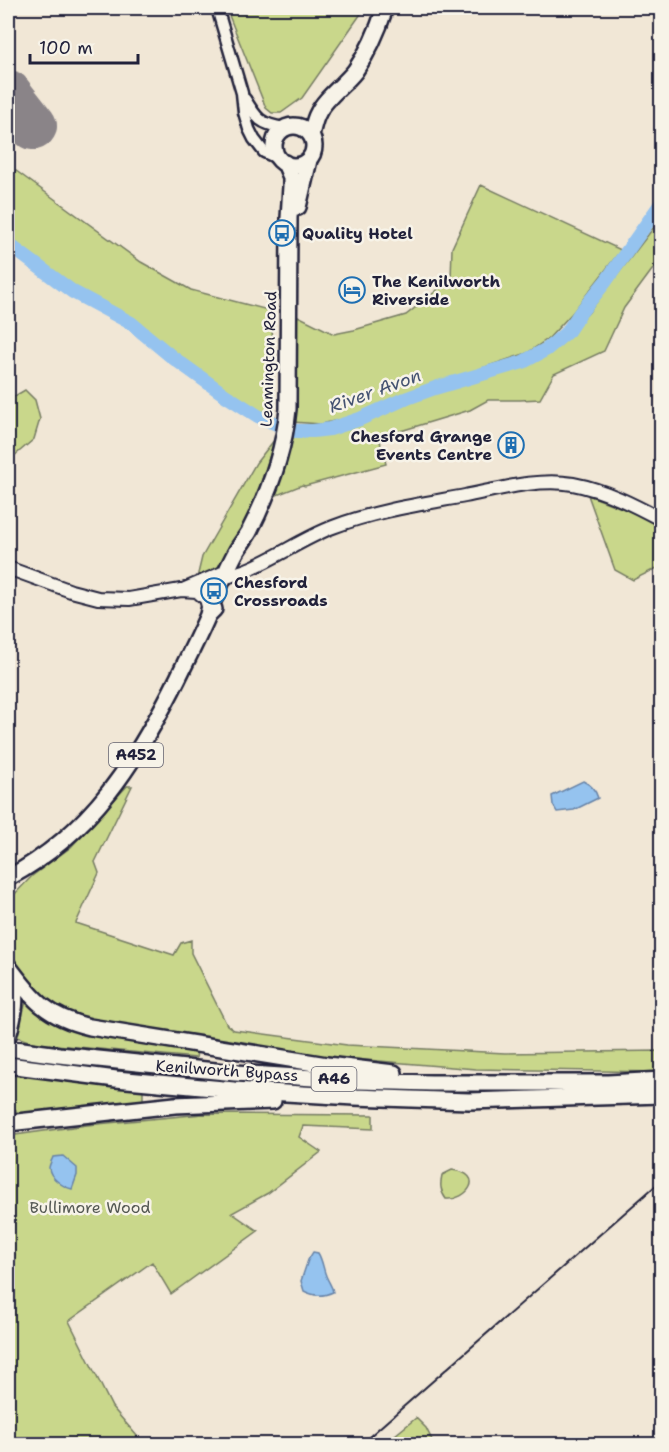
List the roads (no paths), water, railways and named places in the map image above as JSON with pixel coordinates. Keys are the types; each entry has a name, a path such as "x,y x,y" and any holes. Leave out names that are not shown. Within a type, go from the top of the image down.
{"highway":[{"path":"311,135 317,114 347,80 365,55 379,28 385,8"},
{"path":"287,127 302,127 314,140 309,160 298,166 282,161 276,153 274,143 276,137 287,127 300,117 329,99"},
{"name":"Leamington Road","path":"290,246 309,160"},
{"name":"Leamington Road","path":"8,878 47,853 81,822 124,773 150,732 208,613 212,612 237,550 244,545 266,493 280,450 288,409 291,177 282,161"},
{"name":"Leamington Road","path":"8,888 28,867"},
{"path":"8,967 15,995 13,1018 8,1036"},
{"path":"8,967 29,995 43,1007 73,1023 327,1065 483,1082"},
{"name":"Kenilworth Bypass","path":"8,1048 71,1057 235,1073 359,1081 608,1083 662,1080"},
{"name":"Kenilworth Bypass","path":"8,1065 116,1079 234,1090 354,1097 469,1101 662,1095"},
{"path":"8,1123 175,1105 354,1097"}],"main road":[{"path":"176,591 212,578 252,568 321,532 350,521 438,501 531,484 571,484 591,488 627,502 662,520"},
{"path":"244,545 245,560 250,562 265,560"},
{"path":"8,568 71,591 98,598 129,599 176,591 196,591 206,599 208,613"}],"street":[{"path":"217,8 242,93 244,112 254,139 264,152 282,161"},
{"path":"242,93 261,122 287,127"}],"water":[{"path":"583,781 596,792 598,798 574,810 557,812 552,796"},
{"path":"63,1156 77,1168 72,1189 58,1182 50,1172 49,1167 53,1157"},
{"path":"313,1252 320,1256 333,1292 318,1295 304,1291 301,1281"}],"waterway":[{"name":"River Avon","path":"8,244 73,292 131,323 172,357 258,416 293,431 313,431 330,429 435,388 523,362 547,349 568,331 662,202"}],"railway":[{"path":"361,1444 662,1180"}],"place":[{"name":"Quality Hotel","path":"282,233"},
{"name":"The Kenilworth Riverside","path":"352,290"},
{"name":"Chesford Grange Events Centre","path":"511,445"},
{"name":"Chesford Crossroads","path":"214,591"}],"park label":[{"name":"Bullimore Wood","path":"90,1207"}]}
